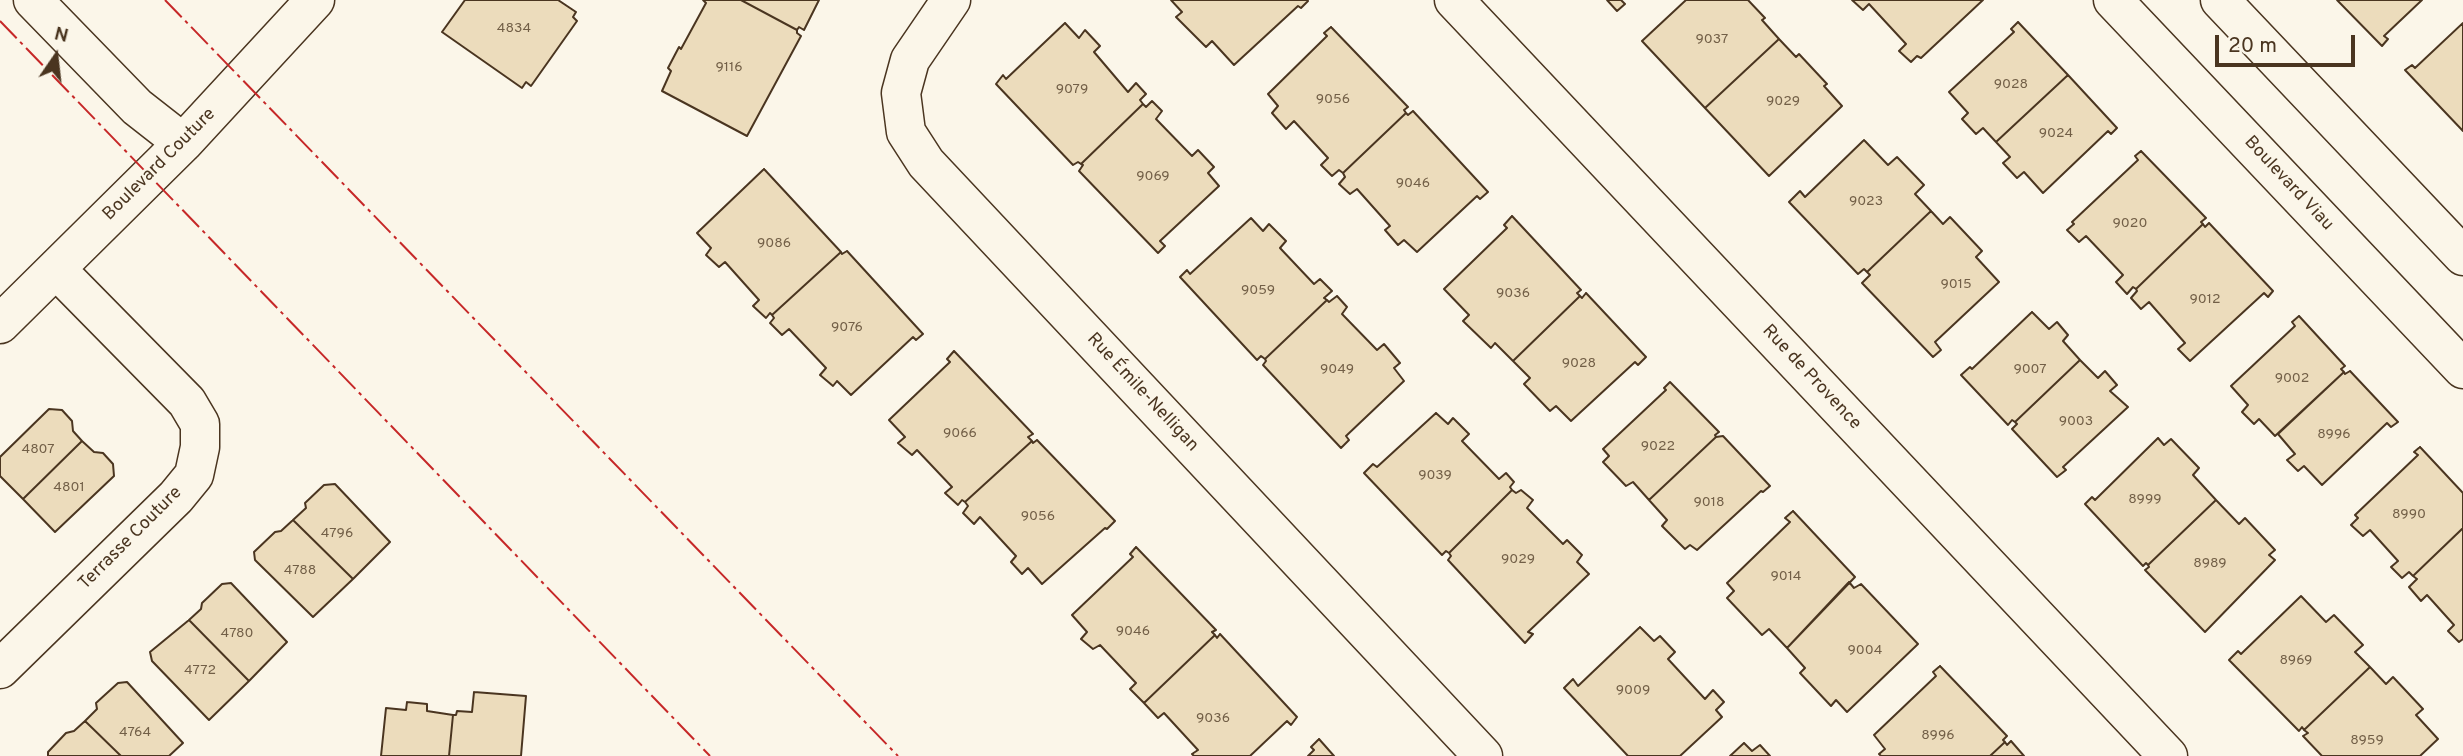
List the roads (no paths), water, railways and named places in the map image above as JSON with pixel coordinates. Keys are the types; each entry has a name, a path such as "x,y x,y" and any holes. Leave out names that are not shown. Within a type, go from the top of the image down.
{"street":[{"path":"33,0 137,107 183,143"},
{"name":"Boulevard Couture","path":"0,324 183,143 315,0"},
{"name":"Rue Émile-Nelligan","path":"951,0 910,60 901,93 906,132 926,163 1483,756"},
{"name":"Rue de Provence","path":"1454,0 2168,756"},
{"name":"Boulevard Viau","path":"2113,0 2463,369"},
{"path":"2220,0 2463,256"},
{"name":"Terrasse Couture","path":"0,669 176,497 194,475 200,447 200,424 187,402 57,270"}]}
